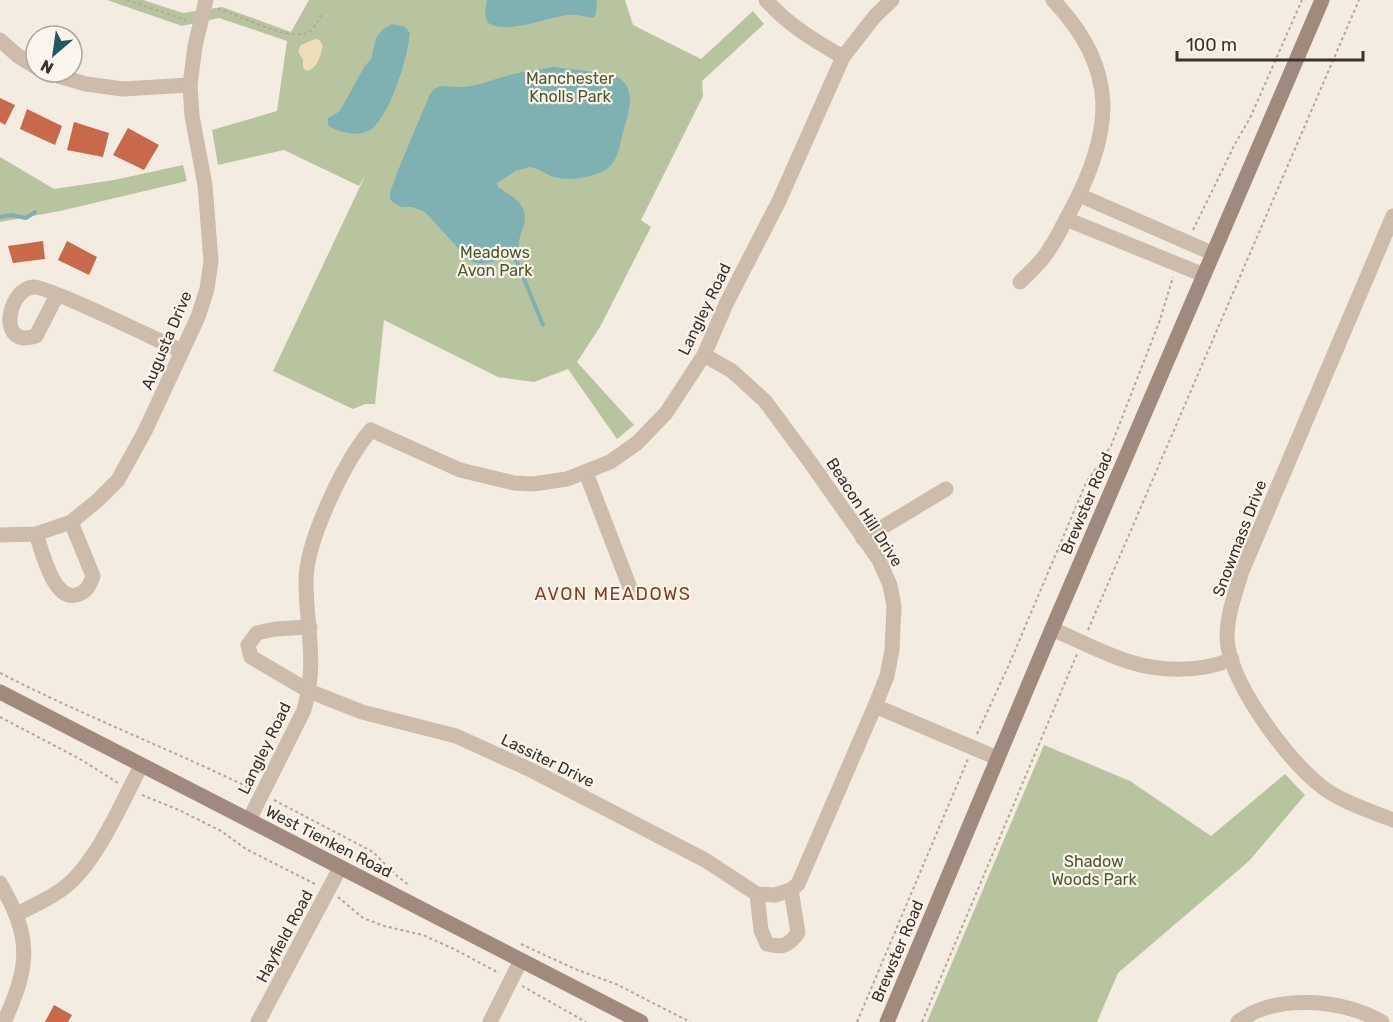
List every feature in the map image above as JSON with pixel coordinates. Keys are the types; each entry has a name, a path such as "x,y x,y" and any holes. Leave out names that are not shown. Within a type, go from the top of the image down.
{"street":[{"name":"Augusta Drive","path":"0,536 36,534 71,522 118,480 141,440 198,317 207,289 211,261 206,185 192,116 190,85 195,46 206,0"},
{"path":"766,0 793,26 843,57"},
{"name":"Langley Road","path":"249,820 304,710 309,691 312,653 306,581 309,557 321,522 361,441 370,430 460,470 494,480 532,484 567,479 586,473 610,462 637,443 666,413 704,355 726,304 779,201 843,57 874,16 892,0"},
{"path":"1020,282 1050,250 1079,195 1100,139 1104,106 1102,88 1091,51 1072,21 1053,0"},
{"name":"Brewster Road","path":"887,1022 1212,253 1322,0"},
{"path":"0,40 24,60"},
{"path":"84,84 123,89 190,85"},
{"path":"1079,195 1212,253"},
{"name":"Snowmass Drive","path":"1393,216 1242,571 1228,616 1228,647 1239,678 1254,706 1303,770 1324,788 1344,800 1393,820"},
{"path":"1066,219 1204,275"},
{"path":"1128,244 1138,221"},
{"path":"57,295 182,351"},
{"name":"Beacon Hill Drive","path":"704,355 732,371 765,401 879,560 890,585 894,606 892,650 887,676 875,706"},
{"path":"586,473 632,593"},
{"path":"863,539 946,489"},
{"path":"36,534 56,586 63,594 72,597 81,594 89,587 93,576 71,522"},
{"name":"Langley Road","path":"309,691 251,657 248,645 257,633 275,629 310,627"},
{"path":"1052,629 1132,663 1188,669 1220,664 1232,658"},
{"name":"Lassiter Drive","path":"309,691 362,712 464,739 698,856 757,894"},
{"name":"West Tienken Road","path":"0,692 641,1022"},
{"path":"791,890 798,933 790,943 781,947 767,944 761,930 757,894 775,896 791,890 798,884 875,706 998,758"},
{"path":"17,914 66,886 81,870 102,839 141,766"},
{"name":"Hayfield Road","path":"258,1022 340,868"},
{"path":"0,883 17,914 25,948 21,979 4,1022"},
{"path":"490,1022 521,960"},
{"path":"1238,1022 1244,1017 1285,1004 1319,1002 1370,1014 1383,1022"}],"path":[{"path":"127,0 188,20 201,16 212,8 285,34 307,33 317,24 321,15"},
{"path":"1187,242 1235,144 1251,118 1302,0"},
{"path":"922,1022 1359,0"},
{"path":"857,1022 1086,483 1111,446 1160,320 1178,265"},
{"path":"0,674 100,721 181,755 359,843 373,852 396,875 417,890"},
{"path":"0,717 80,759 104,776 129,789 221,831 246,849 338,896 363,918 384,926 423,935 454,949 586,1022"},
{"path":"517,942 576,969 616,984 690,1022"}],"green space":[{"path":"107,0 143,0 183,13 222,7 291,32 309,0 625,0 633,25 701,59 753,11 764,24 702,81 703,96 641,220 651,227 600,327 577,362 634,425 617,439 568,369 534,382 498,377 384,320 375,404 365,404 353,409 273,371 365,176 359,186 284,150 218,165 212,130 277,111 287,41 219,18 182,26"},
{"path":"0,157 54,189 114,180 183,165 187,181 60,211 0,222"},
{"name":"Shadow Woods Park","path":"1044,745 1130,781 1211,836 1285,774 1305,795 1249,861 1118,973 1097,1022 927,1022"}],"sand":[{"path":"315,39 319,40 323,46 320,58 307,71 303,68 303,60 298,51 301,45"}],"water":[{"path":"487,0 597,0 596,14 593,18 569,15 504,27 487,22 485,13"},
{"path":"392,24 405,27 410,33 398,81 382,116 371,129 359,134 345,133 328,125 328,118 340,111 364,67 371,59 376,38 383,29"},
{"path":"553,67 611,74 620,78 625,84 629,90 630,105 617,156 605,171 586,177 556,178 530,167 516,171 497,183 497,186 518,201 524,211 524,225 519,241 519,262 514,262 506,255 488,263 469,260 425,212 412,207 401,207 390,199 390,192 401,163 430,94 440,87 473,86 515,74"}],"building":[{"path":"0,98 15,105 5,125 0,122"},
{"path":"27,109 62,126 55,145 20,129"},
{"path":"74,122 109,133 103,157 67,150"},
{"path":"128,128 159,145 144,170 113,155"},
{"path":"43,241 45,259 13,263 8,246"},
{"path":"67,241 97,257 89,275 58,260"},
{"path":"54,1005 72,1015 68,1022 45,1022"}],"waterway":[{"path":"0,217 11,215 26,218 35,212"},
{"path":"517,262 543,325"}],"district":[{"name":"AVON MEADOWS","path":"613,594"}],"park label":[{"name":"Manchester Knolls Park","path":"570,87"},
{"name":"Meadows Avon Park","path":"495,261"}]}
